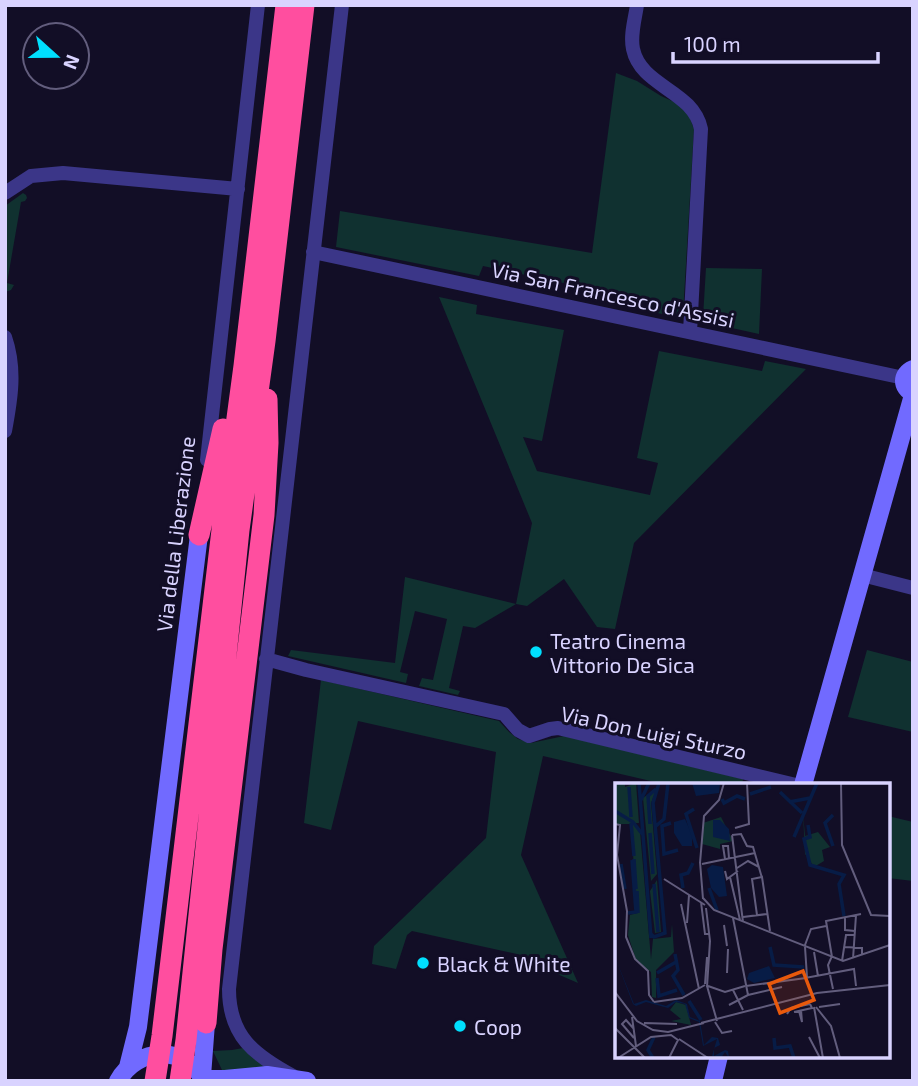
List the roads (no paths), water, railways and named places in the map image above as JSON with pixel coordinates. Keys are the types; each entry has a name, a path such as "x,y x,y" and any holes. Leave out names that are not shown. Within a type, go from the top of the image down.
{"highway":[{"path":"155,1081 286,5"},
{"path":"197,1076 186,1040 238,544 265,341 304,5"},
{"path":"199,535 224,424 248,255 268,161"},
{"path":"206,1023 212,949 264,515 268,443 265,341"}],"street":[{"name":"Via della Liberazione","path":"123,1074 137,1031 199,535 258,5"},
{"path":"304,1081 265,1060 247,1045 234,1024 229,994 342,5"},
{"path":"637,5 632,41 640,67 694,110 701,129 690,332"},
{"path":"5,193 31,176 63,173 238,189"},
{"name":"Via San Francesco d'Assisi","path":"313,252 690,332 911,384"},
{"path":"5,337 12,373 5,431"},
{"path":"804,783 862,575 911,384"},
{"path":"862,575 913,588"},
{"name":"Via Don Luigi Sturzo","path":"266,659 504,713 518,730 529,736 558,728 788,783"},
{"path":"197,1076 206,1023 230,975"},
{"path":"123,1074 145,1057 157,1054 183,1059 197,1076 225,1079 267,1075 304,1081"},
{"path":"705,1081 718,1060"},
{"path":"713,1081 718,1060"}],"place":[{"name":"Teatro Cinema Vittorio De Sica","path":"536,652"},
{"name":"Black & White","path":"423,963"},
{"name":"Coop","path":"460,1026"}]}
